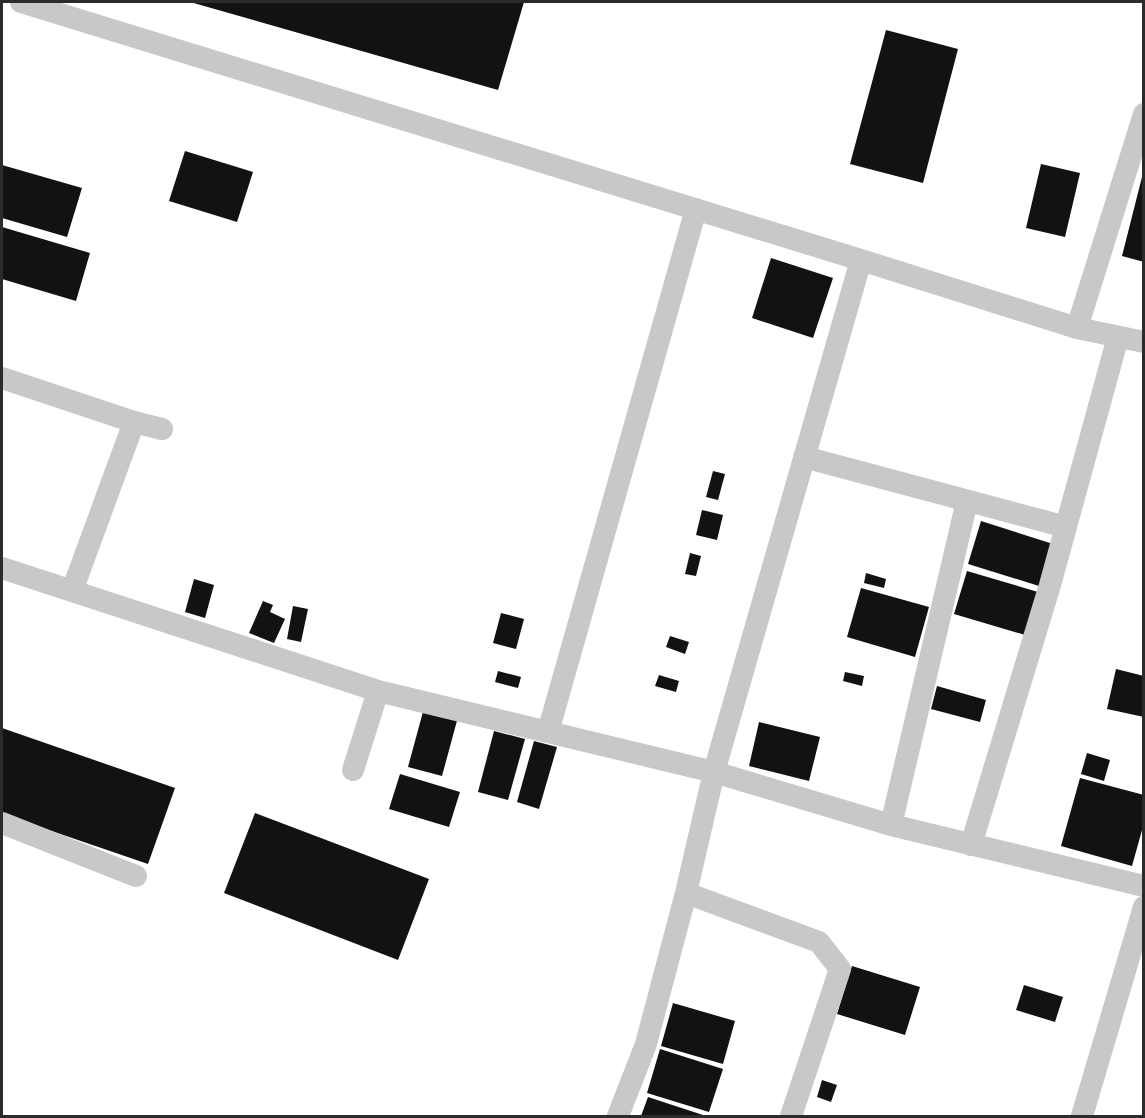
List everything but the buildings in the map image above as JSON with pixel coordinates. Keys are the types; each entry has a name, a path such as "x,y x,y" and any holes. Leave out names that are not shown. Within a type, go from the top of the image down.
{"street":[{"path":"21,2 1077,328 1143,342"},
{"path":"1077,328 1143,114"},
{"path":"549,732 696,209"},
{"path":"618,1116 645,1044 686,893 714,772 861,260"},
{"path":"971,845 1011,718 1118,337"},
{"path":"2,378 134,422 162,429"},
{"path":"72,591 134,422"},
{"path":"804,457 1066,527"},
{"path":"891,825 967,501"},
{"path":"2,568 378,691 714,772 891,825 1143,886"},
{"path":"353,770 378,691"},
{"path":"2,823 136,876"},
{"path":"686,893 819,942 840,969 791,1116"},
{"path":"1082,1116 1143,907"}]}
